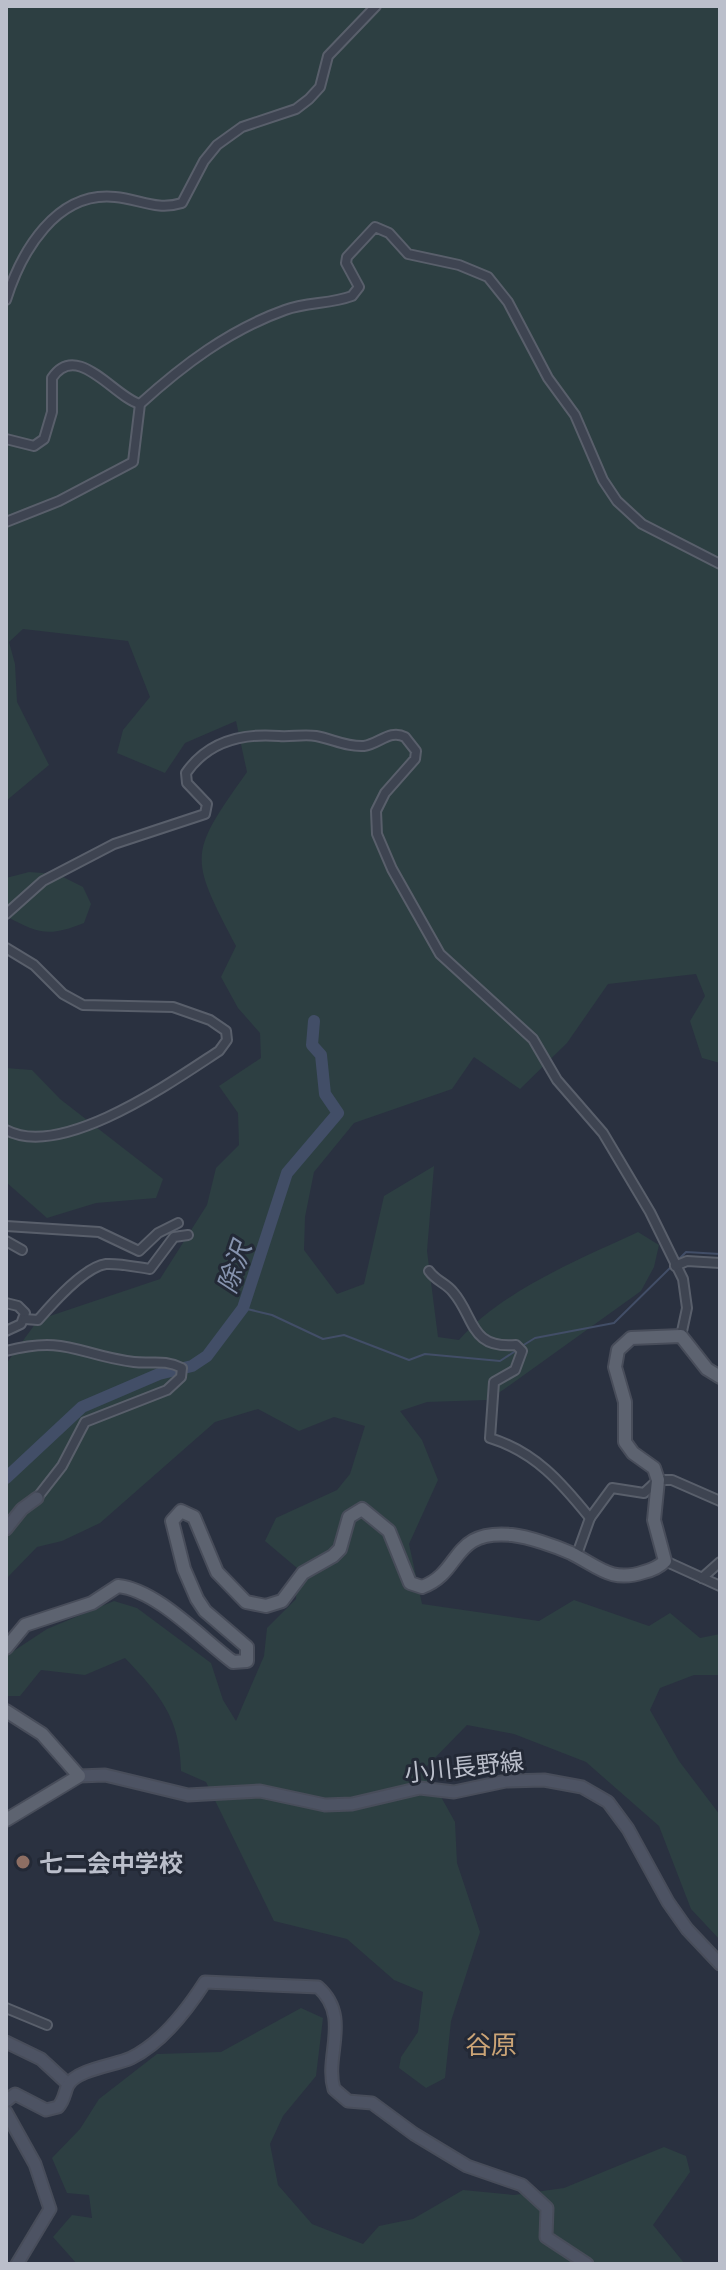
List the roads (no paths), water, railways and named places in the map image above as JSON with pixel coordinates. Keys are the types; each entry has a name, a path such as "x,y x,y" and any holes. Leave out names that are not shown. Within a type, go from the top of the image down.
{"main road":[{"path":"6,1648 25,1625 92,1603 118,1586 136,1589 173,1612 233,1662 242,1664 247,1661 250,1652 247,1647 205,1611 189,1584 172,1521 181,1511 194,1517 217,1572 246,1602 266,1606 282,1601 303,1573 340,1549 349,1517 362,1509 389,1531 410,1583 422,1587 438,1578 465,1544 479,1536 514,1535 576,1557 604,1574 621,1577 646,1572 665,1561 654,1520 658,1480 654,1468 633,1453 625,1442 625,1402 615,1367 618,1350 631,1338 681,1336 707,1369 720,1377"},
{"path":"6,1711 42,1734 79,1776 6,1820"}],"street":[{"path":"6,300 26,251 64,210 85,200 110,196 153,207 182,203 204,161 217,145 242,127 296,109 309,99 320,87 328,56 376,6"},
{"path":"6,522 59,501 133,462 140,404 173,374 236,331 284,310 352,296 359,287 346,263 349,251 367,232 381,228 408,254 459,265 488,277 508,302 548,378 575,415 603,480 617,501 652,530 720,564"},
{"path":"6,439 34,446 44,439 52,412 52,378 62,368 76,366 87,369 140,404"},
{"path":"6,914 43,881 114,844 205,814 207,804 187,783 186,773 194,762 226,740 254,734 313,735 346,745 364,746 394,734 405,737 416,751 415,759 385,793 376,811 377,834 392,869 440,954 533,1039 557,1080 603,1133 650,1212 686,1288 687,1308 681,1336"},
{"path":"6,948 34,965 63,994 83,1005 173,1007 210,1020 226,1031 227,1040 219,1051 112,1117 31,1138 6,1130"},
{"path":"6,1226 99,1232 139,1251 158,1233 178,1223"},
{"path":"6,1331 25,1319 38,1320 63,1292 96,1268 105,1264 150,1269 174,1237 188,1235"},
{"path":"6,1241 22,1250"},
{"path":"675,1266 687,1261 720,1263"},
{"path":"429,1271 453,1292 468,1324 482,1336 503,1346 516,1345 522,1351 515,1370 494,1382 490,1438 518,1447 559,1480 590,1518"},
{"path":"6,1303 23,1309 25,1319"},
{"path":"6,1351 28,1345 57,1343 136,1362 167,1361 182,1368 181,1377 167,1390 85,1422 62,1466 37,1498 13,1518 6,1529"},
{"path":"576,1557 590,1518 612,1488 644,1493 658,1480 672,1480 720,1501"},
{"path":"665,1561 720,1586"},
{"path":"702,1578 720,1562"},
{"name":"小川長野線","path":"79,1776 105,1775 188,1795 260,1791 325,1805 352,1804 420,1788 454,1792 506,1781 544,1780 582,1787 608,1802 628,1829 668,1902 687,1929 720,1964"},
{"path":"68,2084 105,2064 130,2059 153,2042 180,2017 205,1982 318,1987 328,1996 336,2026 334,2089 348,2101 372,2103 414,2134 467,2166 512,2179 532,2191 547,2208 546,2237 587,2264"},
{"path":"6,2008 47,2025"},
{"path":"6,2042 41,2059 68,2084"},
{"path":"6,2101 15,2094 53,2109 66,2097 68,2084"},
{"path":"6,2112 22,2135 50,2209 17,2264"}],"waterway":[{"name":"除沢","path":"6,1478 82,1407 159,1374 192,1366 207,1356 243,1308 287,1173 338,1113 325,1094 321,1055 312,1045 314,1021"},
{"path":"677,1261 686,1252 720,1254"},
{"path":"522,1346 535,1338 614,1323 672,1266"},
{"path":"243,1308 272,1315 323,1339 344,1335 409,1360 425,1354 500,1361 517,1350"}],"place":[{"name":"七二会中学校","path":"23,1862"}],"district":[{"name":"谷原","path":"491,2043"}]}
